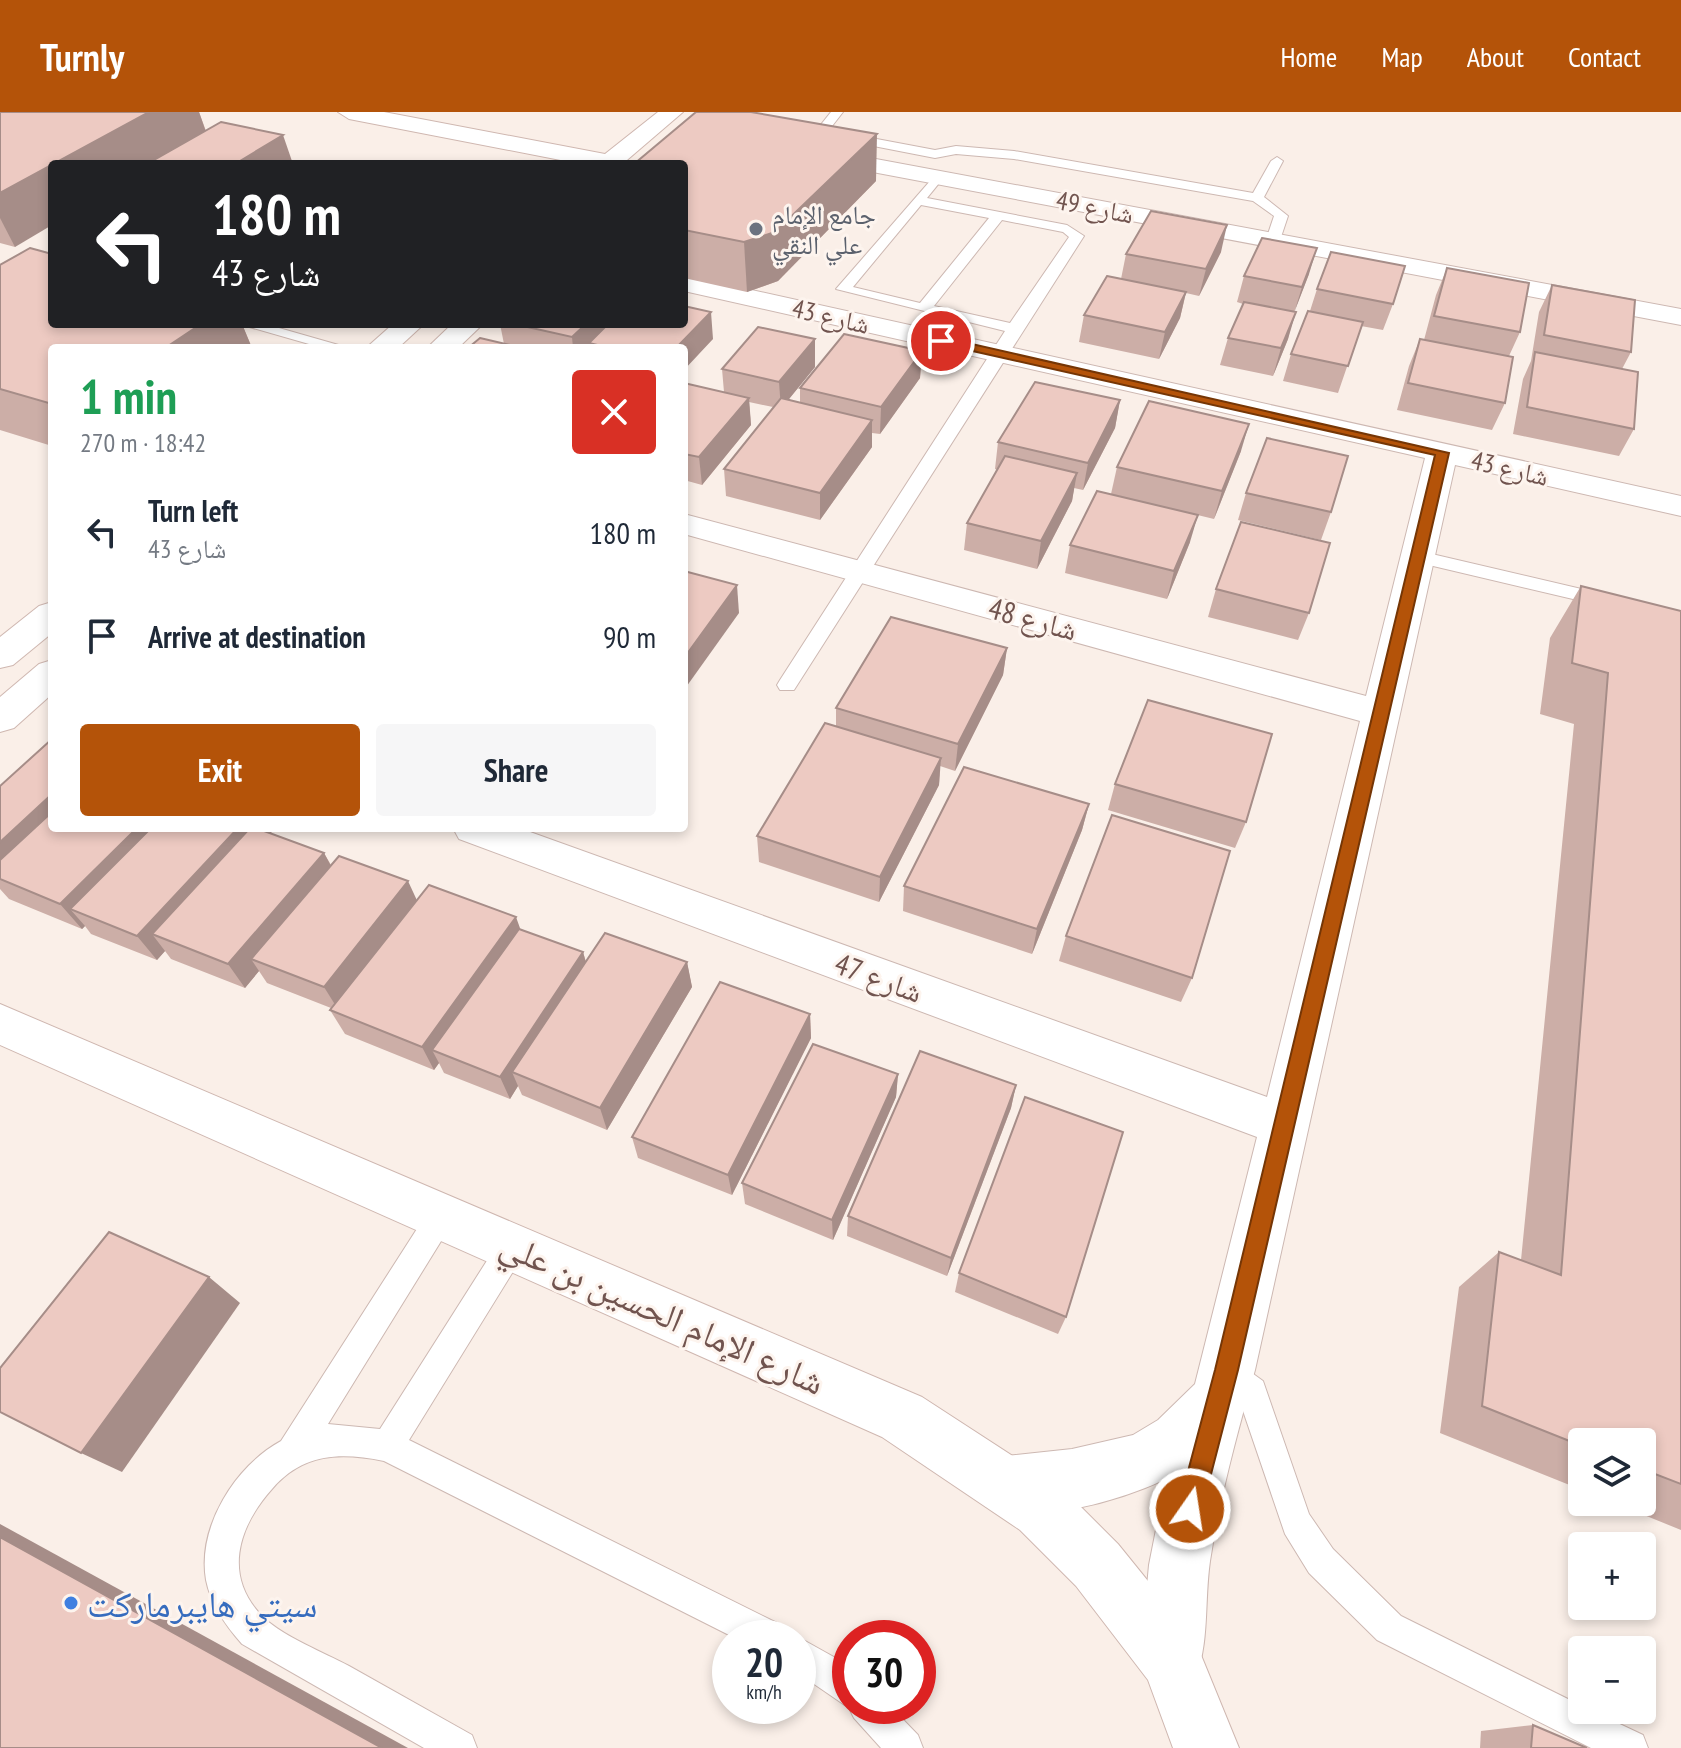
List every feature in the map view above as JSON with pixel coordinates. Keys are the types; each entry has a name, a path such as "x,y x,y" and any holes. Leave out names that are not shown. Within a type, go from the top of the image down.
{"street":[{"path":"349,112 616,159 659,150"},
{"path":"455,112 616,159"},
{"path":"616,159 672,112"},
{"name":"شارع 49","path":"787,149 1681,317"},
{"name":"شارع 43","path":"688,284 1006,341 1442,453 1681,506"},
{"path":"385,344 405,328"},
{"path":"446,344 464,328"},
{"path":"1172,1660 1179,1565 1195,1481 1223,1385 1442,453"},
{"name":"شارع 48","path":"688,525 1381,713"},
{"path":"0,656 48,617"},
{"path":"0,718 48,676"},
{"name":"شارع 47","path":"485,832 1284,1125"},
{"name":"شارع الإمام الحسين بن علي","path":"5,1030 902,1417 1041,1509 1097,1565 1172,1660 1206,1748"},
{"path":"1006,1485 1067,1481 1124,1466 1176,1442 1223,1385"}],"lane":[{"path":"837,112 821,132 935,154 956,150 1014,155 1257,198 1281,216 1273,240"},
{"path":"1257,198 1277,161"},
{"path":"937,177 843,289 923,309 1006,341"},
{"path":"787,685 1006,341 1077,236 1067,229 918,200"},
{"path":"923,309 998,216"},
{"path":"268,328 326,344"},
{"path":"1419,557 1619,604"},
{"path":"293,1451 441,1216"},
{"path":"387,1446 512,1247"},
{"path":"1223,1385 1252,1392 1296,1523 1321,1561 1389,1628 1439,1656 1630,1748"},
{"path":"459,1748 254,1632 233,1608 222,1577 224,1540 238,1505 262,1474 293,1451 325,1440 357,1440 387,1446 735,1620"},
{"path":"883,1724 905,1748"}],"building":[{"path":"0,112 149,112 61,160 48,160 48,167 0,193"},
{"path":"696,112 751,112 877,134 775,232 744,242 688,231 688,160 639,160"},
{"path":"221,122 283,135 242,160 154,160"},
{"path":"1151,211 1227,225 1206,269 1126,254"},
{"path":"1262,238 1317,248 1302,287 1244,276"},
{"path":"30,248 48,253 48,328 195,328 171,344 48,344 48,403 0,389 0,265"},
{"path":"1331,252 1405,266 1393,304 1317,289"},
{"path":"1447,268 1529,283 1520,332 1434,316"},
{"path":"1107,276 1186,292 1165,332 1084,315"},
{"path":"1552,285 1635,300 1631,352 1544,335"},
{"path":"1244,302 1296,312 1281,348 1228,338"},
{"path":"688,307 711,312 680,344 589,343 604,328 688,328"},
{"path":"1308,311 1363,322 1348,366 1291,354"},
{"path":"758,327 815,339 779,382 722,369"},
{"path":"532,328 582,328 572,337"},
{"path":"844,334 922,351 881,407 800,388"},
{"path":"480,338 506,344 473,344"},
{"path":"1420,339 1513,357 1505,403 1408,383"},
{"path":"1535,352 1638,372 1634,429 1527,407"},
{"path":"1035,382 1120,400 1088,463 998,442"},
{"path":"688,384 749,398 699,457 688,455"},
{"path":"781,398 872,420 820,493 724,469"},
{"path":"1149,401 1249,424 1222,491 1117,467"},
{"path":"1267,438 1348,456 1331,512 1246,493"},
{"path":"1005,456 1077,473 1041,541 967,523"},
{"path":"1097,491 1198,515 1174,571 1070,545"},
{"path":"1241,522 1330,543 1309,613 1216,589"},
{"path":"688,572 737,585 688,652"},
{"path":"1581,586 1681,611 1681,1484 1656,1474 1656,1428 1568,1428 1568,1440 1482,1406 1499,1252 1561,1275 1608,673 1572,663"},
{"path":"891,617 1007,648 958,744 836,708"},
{"path":"1148,700 1272,734 1246,822 1115,784"},
{"path":"825,723 941,758 880,877 757,836"},
{"path":"48,743 48,798 0,842 0,786"},
{"path":"964,767 1089,804 1037,929 904,886"},
{"path":"1112,815 1230,851 1192,978 1066,936"},
{"path":"48,816 48,832 133,832 60,904 0,879 0,860"},
{"path":"147,832 234,832 137,936 70,909"},
{"path":"246,832 267,832 324,853 228,964 152,934"},
{"path":"339,856 408,881 324,987 251,959"},
{"path":"429,885 516,917 422,1047 330,1010"},
{"path":"519,929 583,952 500,1077 432,1050"},
{"path":"605,933 687,962 600,1108 512,1072"},
{"path":"720,982 810,1014 728,1175 632,1137"},
{"path":"813,1044 898,1074 832,1220 742,1183"},
{"path":"920,1051 1016,1085 951,1258 848,1216"},
{"path":"1025,1097 1123,1132 1066,1317 959,1273"},
{"path":"109,1232 209,1277 81,1453 0,1412 0,1368"},
{"name":"سيتي هايبرماركت","path":"0,1537 382,1748 0,1748"},
{"path":"1533,1725 1587,1748 1531,1748"}],"place":[{"name":"جامع الإمام علي النقي","path":"756,229"},
{"name":"سيتي هايبرماركت","path":"71,1603"}],"route":[{"path":"941,341 1442,453 1227,1370 1190,1509"}]}
